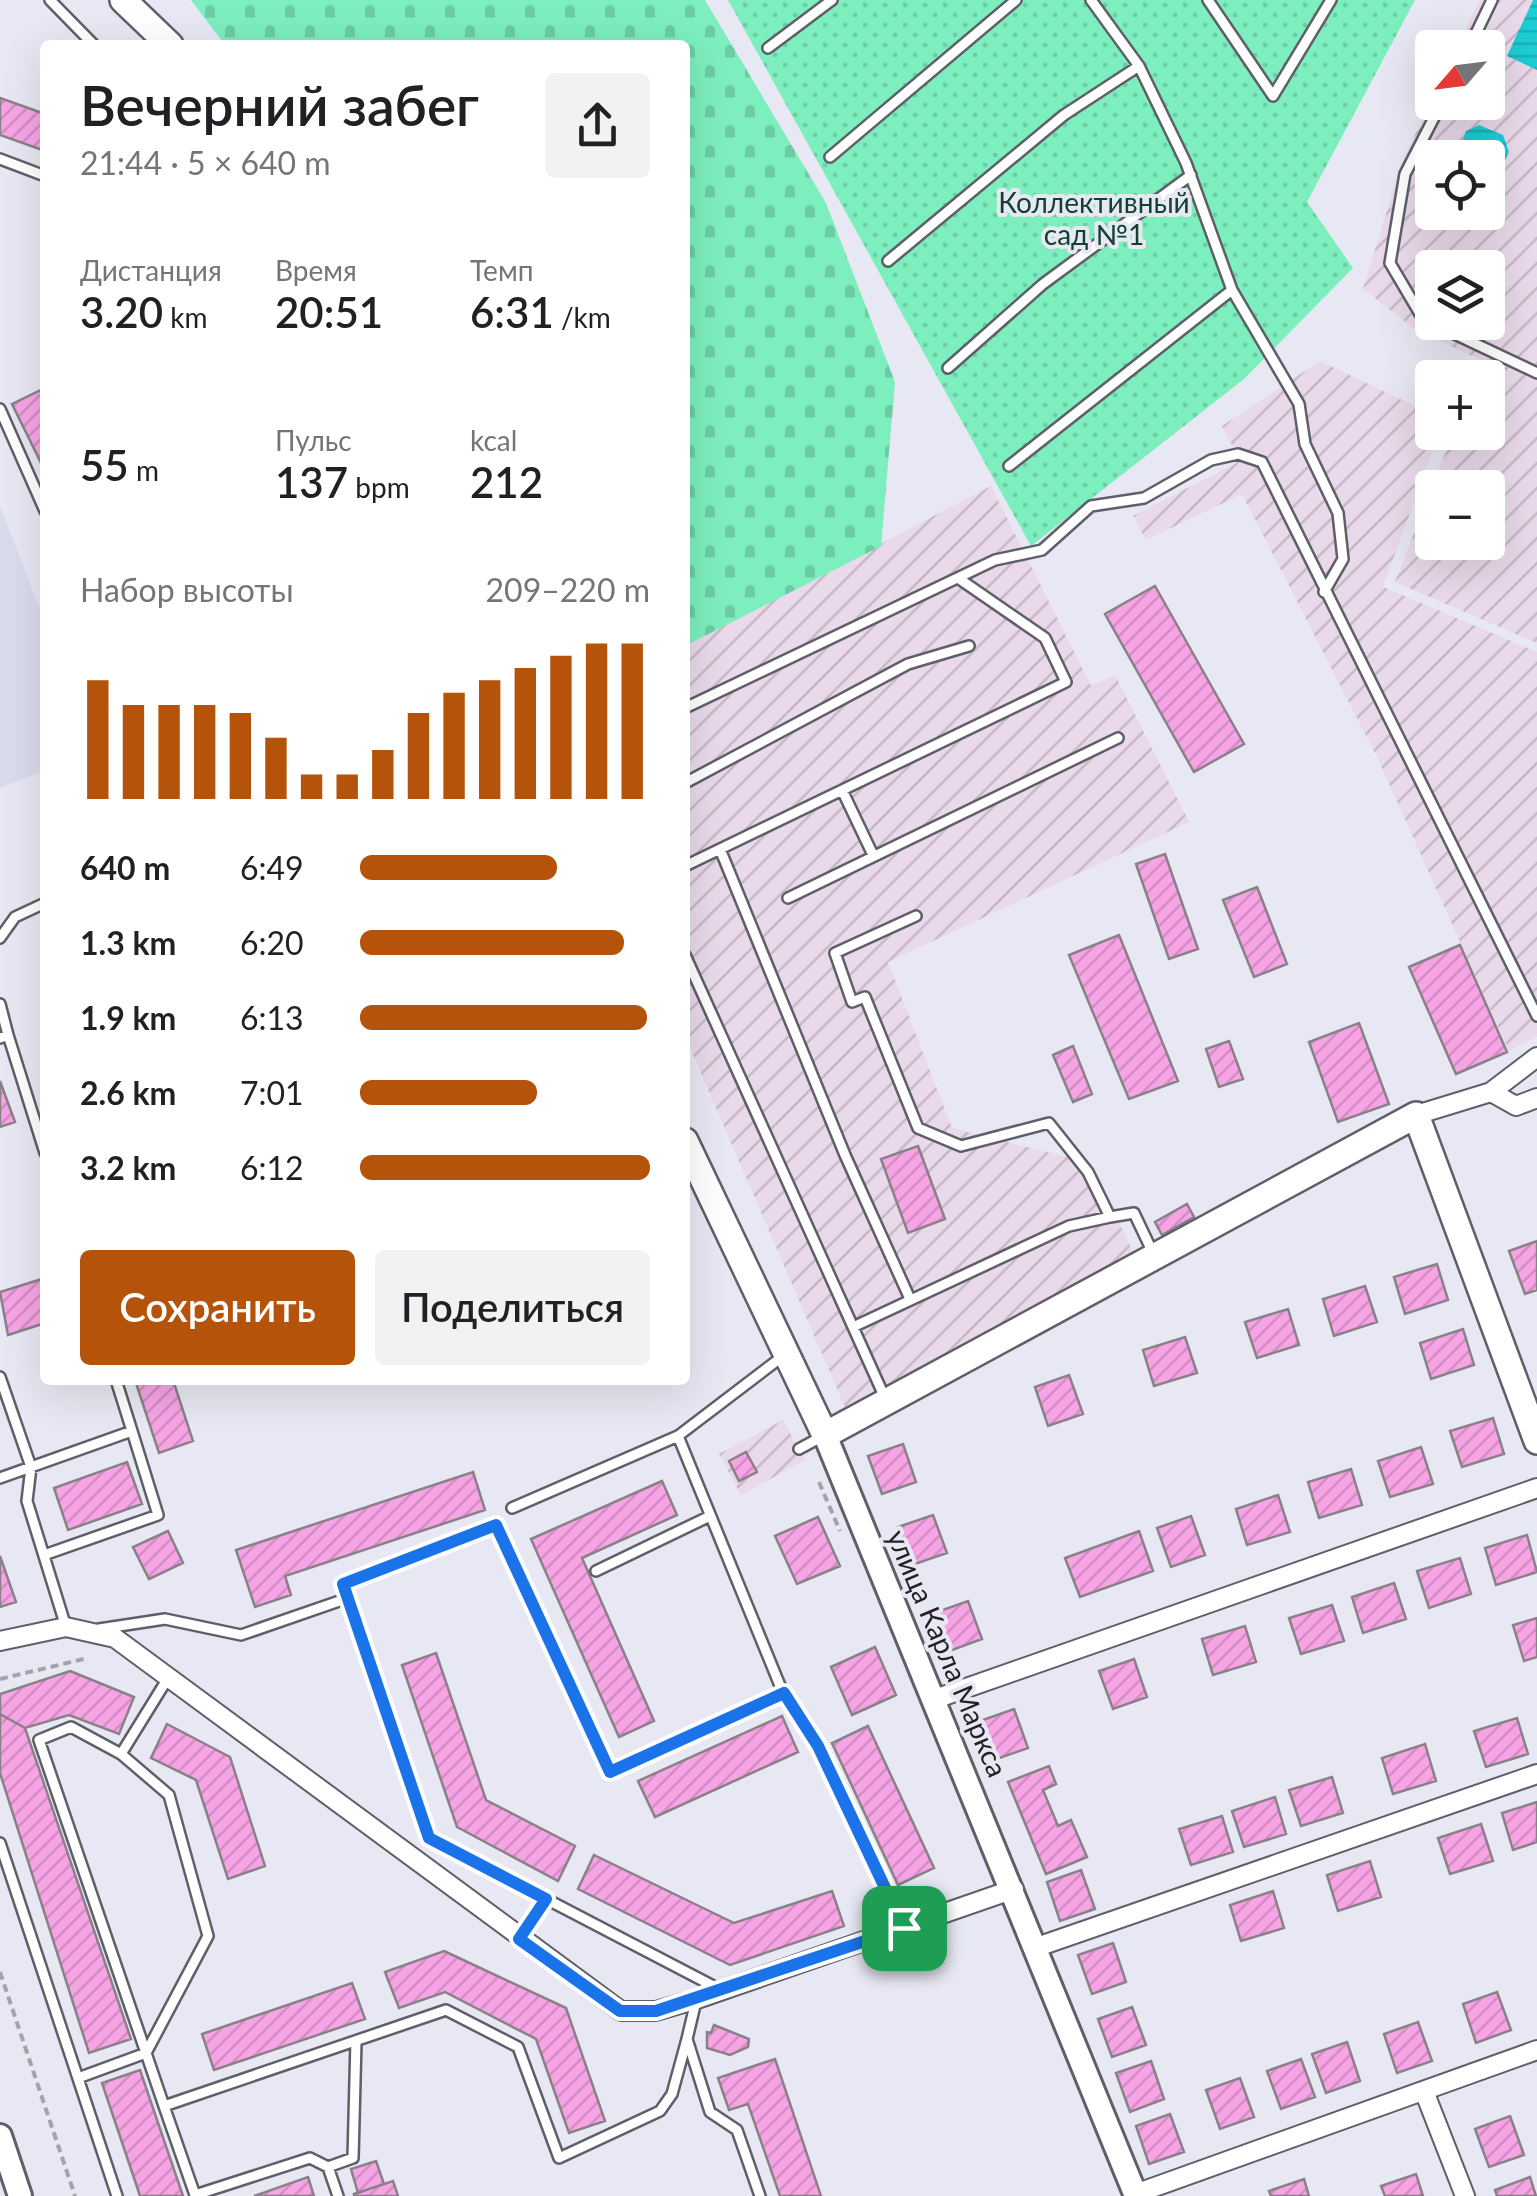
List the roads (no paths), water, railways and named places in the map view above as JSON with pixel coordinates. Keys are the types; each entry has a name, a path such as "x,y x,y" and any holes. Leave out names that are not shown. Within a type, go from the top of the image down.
{"main road":[{"path":"123,0 165,40"},
{"path":"825,1435 1416,1115 1537,1441"},
{"name":"улица Карла Маркса","path":"690,1152 825,1435"}],"street":[{"path":"1416,1115 1491,1092 1537,1057"},
{"path":"1491,1092 1516,1106 1537,1098"},
{"name":"улица Карла Маркса","path":"825,1435 1038,1947 1134,2195"},
{"path":"936,1699 1537,1488"},
{"path":"0,1640 66,1627 115,1638 620,2011 656,2011 697,1999 1014,1889"},
{"path":"1038,1947 1537,1774"},
{"path":"1134,2195 1537,2050"},
{"path":"1424,2092 1465,2196"},
{"path":"0,2136 20,2196"}],"lane":[{"path":"50,0 89,40"},
{"path":"768,48 832,0"},
{"path":"830,157 1016,0"},
{"path":"1091,0 1139,66 1191,176 1232,290 1299,404 1304,444 1338,513 1343,559 1324,592"},
{"path":"1208,0 1273,96 1331,0"},
{"path":"1478,30 1492,0"},
{"path":"888,260 1064,115 1139,66"},
{"path":"1433,120 1406,174 1390,264 1424,319 1537,374"},
{"path":"0,158 40,174"},
{"path":"948,368 1043,284 1191,176"},
{"path":"1009,466 1232,290"},
{"path":"0,409 40,499"},
{"path":"690,706 995,560 1042,550 1091,506 1144,498 1212,460 1238,454 1262,462 1537,1016"},
{"path":"690,864 1066,682 1045,638 958,578"},
{"path":"690,780 908,664 968,646"},
{"path":"788,898 1118,738"},
{"path":"842,790 873,856"},
{"path":"720,849 844,1155 910,1300"},
{"path":"0,938 15,917 40,905"},
{"path":"916,916 834,953 852,1002 865,997 918,1128 961,1146 1049,1122 1088,1172 1110,1217"},
{"path":"690,966 886,1402"},
{"path":"0,1004 4,1037 40,1139"},
{"path":"853,1327 1069,1226 1134,1213 1155,1256"},
{"path":"512,1508 678,1436 786,1354"},
{"path":"0,1376 31,1467 27,1501 66,1627"},
{"path":"44,1555 158,1515 118,1385"},
{"path":"0,1478 132,1431"},
{"path":"799,1449 825,1435"},
{"path":"678,1436 708,1517 784,1693 818,1746 904,1928"},
{"path":"596,1571 708,1517"},
{"path":"720,1990 429,1838 343,1584 496,1525 610,1772 784,1693"},
{"path":"92,1630 165,1619 240,1635 348,1598"},
{"path":"120,1754 170,1675"},
{"path":"78,2078 146,2053 208,1936 169,1795 120,1754 71,1727 39,1740 146,2053 164,2106 195,2195 310,2158 328,2167 338,2196"},
{"path":"0,1842 117,2196"},
{"path":"519,1939 546,1899"},
{"path":"164,2106 446,2010 518,2047 559,2158 660,2111 672,2094 697,1999"},
{"path":"687,2039 710,2112 737,2130 760,2196"},
{"path":"328,2167 353,2158 356,2041"}],"water":[{"path":"1533,0 1537,0 1537,70 1507,56"},
{"path":"1479,125 1503,135 1505,140 1463,140 1466,131"}],"park label":[{"name":"Коллективный сад №1","path":"1094,218"}]}
